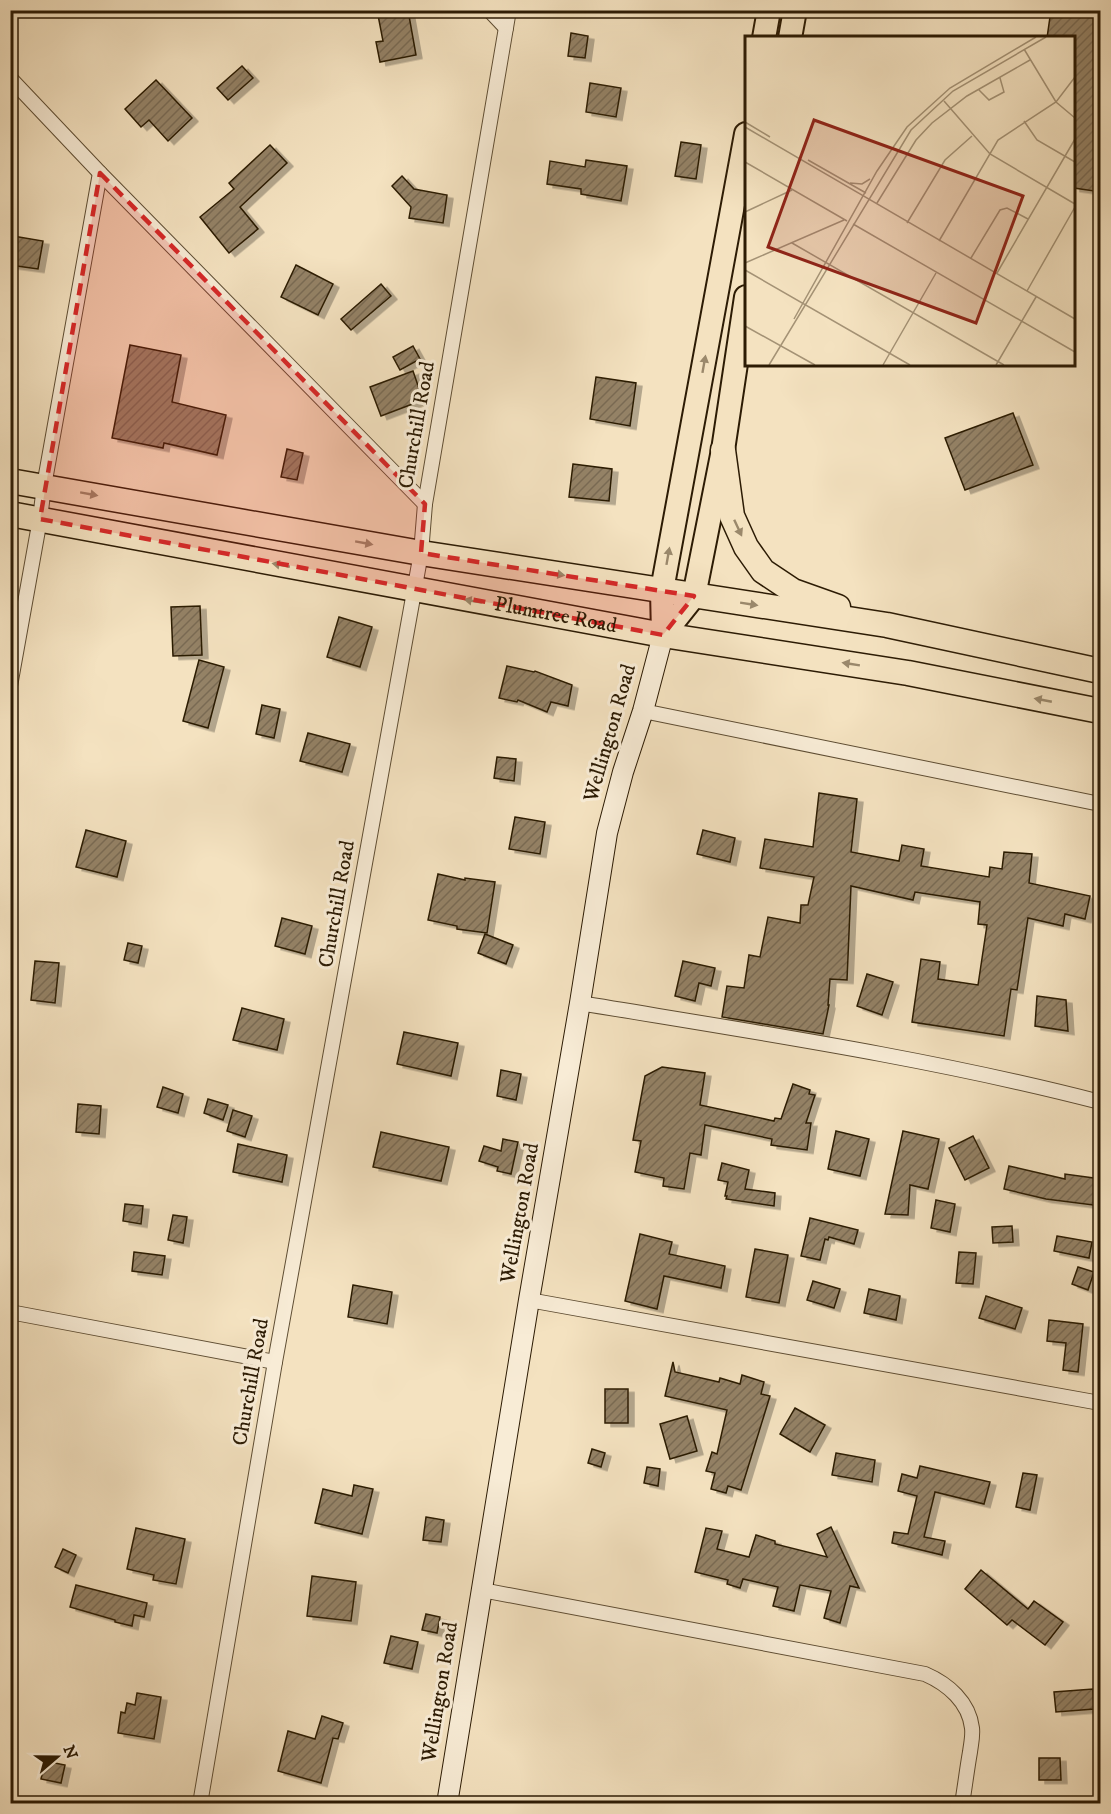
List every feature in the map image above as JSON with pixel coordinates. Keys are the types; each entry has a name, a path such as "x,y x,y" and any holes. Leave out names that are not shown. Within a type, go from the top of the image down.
{"highway":[{"path":"723,450 732,516 746,547 763,571 793,591 887,625"},
{"name":"Plumtree Road","path":"10,481 421,553 887,625 1101,671"},
{"name":"Plumtree Road","path":"10,514 663,635 908,673 1101,711"}],"main road":[{"path":"764,36 769,10"},
{"path":"790,36 795,10"},
{"path":"663,635 662,590 745,145"},
{"path":"663,635 694,596 723,450 745,310"},
{"name":"Wellington Road","path":"447,1803 607,832 663,635"}],"street":[{"path":"489,10 506,28"},
{"name":"Churchill Road","path":"200,1803 275,1362 421,553 424,504 509,10"},
{"path":"10,78 424,504"},
{"path":"10,686 100,173"},
{"path":"643,711 1101,804"},
{"path":"580,1003 875,1053 1023,1082 1101,1102"},
{"path":"529,1300 1101,1403"},
{"path":"10,1312 275,1362"},
{"path":"482,1590 925,1674 940,1680 963,1704 970,1717 973,1731 962,1803"}],"highlighted area":[{"path":"100,173 425,504 421,553 694,596 663,635 40,519"}],"building":[{"path":"408,10 416,55 380,62 376,42 383,41 378,15"},
{"path":"1051,10 1101,10 1101,192 1075,188 1075,36 1047,36"},
{"path":"571,33 588,36 585,58 568,56"},
{"path":"242,66 253,78 228,100 217,88"},
{"path":"156,80 192,118 168,141 149,120 141,127 125,109"},
{"path":"590,83 621,88 616,117 586,112"},
{"path":"681,142 701,145 696,179 675,176"},
{"path":"270,145 287,163 240,207 258,229 229,253 200,217 234,189 229,183"},
{"path":"586,160 627,166 621,201 581,194 581,189 547,184 550,161 585,167"},
{"path":"402,176 414,189 447,195 443,223 409,218 411,207 392,186"},
{"path":"13,236 43,241 38,269 10,265"},
{"path":"296,265 333,284 318,315 281,297"},
{"path":"381,284 391,296 351,330 341,319"},
{"path":"130,345 181,355 172,402 226,415 217,455 164,443 163,448 112,438"},
{"path":"413,346 420,359 400,370 393,357"},
{"path":"413,371 423,400 381,416 370,387"},
{"path":"596,377 636,383 630,426 590,419"},
{"path":"1013,413 1033,465 965,490 945,438"},
{"path":"287,449 303,453 297,480 281,477"},
{"path":"573,464 612,469 609,501 569,497"},
{"path":"200,606 202,655 173,656 171,607"},
{"path":"339,617 372,627 360,667 327,657"},
{"path":"199,660 224,667 208,728 183,721"},
{"path":"507,666 535,671 572,685 568,706 551,702 547,712 518,700 517,702 499,698"},
{"path":"262,705 280,709 274,738 256,734"},
{"path":"308,733 350,744 342,772 300,761"},
{"path":"497,757 516,759 514,781 494,778"},
{"path":"819,793 857,799 851,852 899,861 902,845 924,849 921,866 989,877 990,867 1002,869 1004,852 1032,854 1029,883 1090,896 1085,919 1065,914 1063,926 1028,918 1017,990 1011,989 1004,1036 912,1022 921,959 940,962 938,979 978,985 987,925 978,924 980,902 915,892 913,900 851,886 847,980 830,979 829,1005 823,1034 722,1017 727,986 744,988 749,955 760,957 768,917 800,923 801,905 808,905 814,877 760,868 765,839 813,847"},
{"path":"515,817 545,822 540,854 509,849"},
{"path":"86,830 126,841 117,877 76,867"},
{"path":"703,830 735,838 730,862 697,854"},
{"path":"438,874 465,880 465,878 495,882 487,933 457,929 457,926 428,920"},
{"path":"282,918 312,926 305,954 275,946"},
{"path":"485,934 513,945 506,964 478,953"},
{"path":"128,943 142,946 138,963 124,960"},
{"path":"35,961 59,963 55,1003 31,1000"},
{"path":"683,961 715,968 711,986 699,983 695,1001 675,996"},
{"path":"867,974 893,982 882,1015 857,1006"},
{"path":"1037,996 1066,1000 1068,1031 1035,1026"},
{"path":"242,1008 284,1019 277,1050 233,1040"},
{"path":"404,1032 458,1043 451,1076 397,1064"},
{"path":"662,1067 705,1073 700,1105 774,1121 775,1118 781,1119 793,1084 810,1090 809,1094 815,1095 806,1123 811,1123 807,1150 771,1145 772,1139 705,1125 701,1155 690,1153 684,1189 663,1186 664,1178 635,1172 641,1141 633,1140 645,1076"},
{"path":"501,1070 521,1074 516,1100 497,1096"},
{"path":"163,1087 183,1094 178,1113 157,1107"},
{"path":"208,1099 228,1105 223,1120 204,1113"},
{"path":"78,1104 101,1106 99,1134 76,1132"},
{"path":"233,1110 252,1116 245,1137 227,1131"},
{"path":"836,1131 869,1139 860,1176 828,1169"},
{"path":"903,1131 939,1139 928,1189 910,1185 908,1215 885,1214"},
{"path":"381,1132 449,1147 441,1181 373,1167"},
{"path":"973,1136 989,1168 965,1180 949,1148"},
{"path":"503,1139 518,1142 511,1174 497,1171 498,1167 479,1161 484,1146 501,1151"},
{"path":"238,1144 287,1155 282,1182 233,1172"},
{"path":"722,1163 749,1170 745,1189 775,1193 774,1206 726,1199 728,1182 718,1180"},
{"path":"1009,1166 1065,1179 1065,1174 1101,1179 1101,1206 1046,1199 1004,1189"},
{"path":"936,1200 955,1204 950,1232 931,1228"},
{"path":"125,1204 143,1206 141,1224 123,1221"},
{"path":"173,1215 187,1217 183,1243 168,1240"},
{"path":"810,1218 858,1230 854,1244 829,1237 828,1240 825,1239 820,1260 801,1256"},
{"path":"1012,1226 1013,1242 993,1243 992,1227"},
{"path":"640,1234 672,1242 669,1254 725,1266 721,1288 664,1276 657,1309 625,1301"},
{"path":"1057,1236 1092,1242 1089,1258 1054,1251"},
{"path":"755,1249 788,1255 779,1303 746,1297"},
{"path":"134,1252 165,1256 162,1275 132,1271"},
{"path":"959,1252 976,1253 973,1284 956,1283"},
{"path":"1078,1267 1094,1272 1088,1290 1072,1284"},
{"path":"813,1281 840,1289 834,1308 807,1300"},
{"path":"353,1285 392,1292 387,1324 348,1317"},
{"path":"869,1289 900,1296 896,1320 864,1313"},
{"path":"986,1296 1022,1308 1015,1329 979,1318"},
{"path":"1049,1320 1083,1324 1078,1372 1063,1370 1066,1343 1047,1341"},
{"path":"673,1362 675,1372 719,1382 720,1378 740,1384 742,1375 764,1382 761,1394 770,1396 741,1490 728,1486 726,1493 711,1489 715,1473 706,1471 712,1452 717,1454 727,1410 665,1396"},
{"path":"605,1389 628,1389 628,1423 605,1423"},
{"path":"795,1408 825,1425 810,1452 780,1434"},
{"path":"687,1416 697,1451 670,1459 660,1424"},
{"path":"592,1449 605,1453 601,1467 588,1463"},
{"path":"836,1453 875,1460 872,1482 832,1475"},
{"path":"920,1466 990,1482 984,1504 935,1492 924,1537 945,1541 942,1555 892,1543 894,1532 908,1534 917,1496 898,1491 902,1474 917,1478"},
{"path":"647,1467 660,1469 658,1486 644,1483"},
{"path":"1023,1473 1037,1475 1030,1510 1016,1507"},
{"path":"354,1485 373,1489 362,1534 315,1523 323,1489 352,1496"},
{"path":"426,1517 444,1520 441,1542 423,1540"},
{"path":"831,1527 859,1588 850,1586 840,1623 824,1618 831,1591 800,1585 794,1611 773,1606 778,1587 743,1579 740,1588 727,1584 728,1580 695,1572 706,1528 722,1531 717,1549 749,1557 756,1535 775,1541 775,1544 827,1557 817,1534"},
{"path":"136,1528 185,1539 176,1584 153,1580 154,1575 127,1569"},
{"path":"63,1549 76,1555 68,1573 55,1567"},
{"path":"981,1570 1028,1609 1034,1601 1063,1622 1045,1645 1012,1620 1007,1625 965,1589"},
{"path":"312,1576 356,1582 351,1621 307,1616"},
{"path":"76,1585 147,1603 144,1617 134,1615 132,1626 70,1607"},
{"path":"426,1614 440,1617 437,1633 422,1630"},
{"path":"391,1636 418,1642 412,1669 384,1663"},
{"path":"1093,1689 1094,1709 1056,1712 1054,1692"},
{"path":"137,1693 161,1697 154,1739 118,1733 121,1712 125,1713 127,1703 135,1705"},
{"path":"322,1716 343,1723 338,1739 333,1738 321,1783 278,1771 288,1731 315,1739"},
{"path":"1039,1758 1060,1758 1061,1780 1039,1780"},
{"path":"45,1761 65,1765 61,1783 41,1779"}]}
